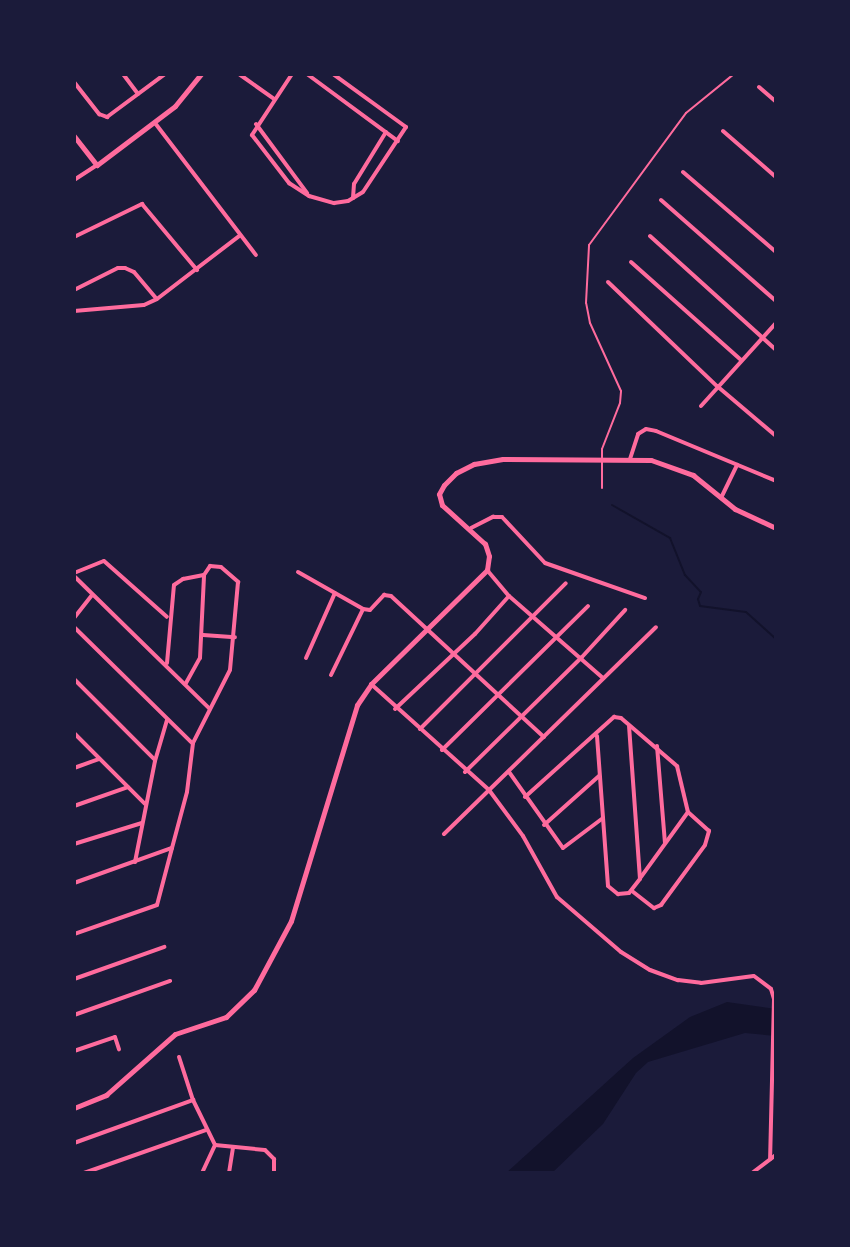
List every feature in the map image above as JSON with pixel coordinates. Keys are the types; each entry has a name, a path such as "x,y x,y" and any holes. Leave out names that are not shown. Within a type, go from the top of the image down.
{"street":[{"path":"123,74 138,94"},
{"path":"74,82 104,118 165,74"},
{"path":"74,180 155,123 175,106 201,74"},
{"path":"239,74 274,99"},
{"path":"292,74 252,132 289,183 309,196 334,203 363,192 406,127 333,74"},
{"path":"307,74 398,141"},
{"path":"759,87 776,102"},
{"path":"155,123 256,255"},
{"path":"256,124 309,196"},
{"path":"723,131 776,177"},
{"path":"353,198 354,184 386,132"},
{"path":"74,136 97,165"},
{"path":"683,172 776,252"},
{"path":"661,200 776,301"},
{"path":"74,237 142,204 197,270"},
{"path":"74,311 144,305 197,270 239,236"},
{"path":"650,236 776,350"},
{"path":"631,262 741,360"},
{"path":"74,290 118,268 125,268 134,272 157,299"},
{"path":"608,282 717,386 776,436"},
{"path":"701,406 776,323"},
{"path":"630,459 632,444 638,434 646,429 776,481"},
{"path":"74,1108 106,1095 175,1034 226,1017 254,990 291,921 342,744 357,705 371,684 487,570 489,556 485,544 471,528 442,505 439,494 456,473 474,464 503,459 630,459 683,469 721,498 776,528"},
{"path":"721,498 737,465"},
{"path":"471,528 493,517 502,517 545,563 645,598"},
{"path":"168,618 104,561 74,574 210,709"},
{"path":"74,934 157,905 187,792 193,743 229,675 238,582 216,566 207,567 204,575 200,658 186,683"},
{"path":"487,570 509,596 603,678"},
{"path":"298,572 363,609 370,610 388,595 544,737"},
{"path":"167,663 168,618 174,585 183,579 204,575"},
{"path":"420,729 566,583"},
{"path":"306,658 335,593"},
{"path":"74,618 92,595"},
{"path":"395,709 509,596"},
{"path":"442,750 588,606"},
{"path":"331,675 363,609"},
{"path":"465,772 582,657 625,610"},
{"path":"74,627 193,743"},
{"path":"444,834 656,627"},
{"path":"203,635 235,637"},
{"path":"74,679 155,761"},
{"path":"371,684 465,772 489,790 523,836 557,897 621,952 650,970 692,983 754,976 771,989 774,999 770,1159"},
{"path":"525,797 597,736 614,717 657,746 681,771 688,812 709,831 705,845 658,907 632,891 618,894 608,886 597,736"},
{"path":"135,862 145,804 167,720"},
{"path":"629,726 640,879"},
{"path":"74,733 145,804"},
{"path":"657,746 665,843"},
{"path":"74,768 99,759"},
{"path":"509,772 563,848 603,818"},
{"path":"544,825 599,776"},
{"path":"74,806 129,787"},
{"path":"632,891 688,812"},
{"path":"74,844 142,823"},
{"path":"74,883 172,848"},
{"path":"74,979 164,947"},
{"path":"74,1015 170,981"},
{"path":"74,1051 115,1037 119,1049"},
{"path":"179,1057 193,1100 215,1145"},
{"path":"74,1143 193,1100"},
{"path":"84,1173 206,1130"},
{"path":"215,1145 269,1152 274,1159 274,1173"},
{"path":"200,1172 215,1145"},
{"path":"229,1173 234,1147"},
{"path":"752,1173 776,1155"}],"lane":[{"path":"602,488 600,459 620,403 621,391 590,323 585,279 589,245 686,113 734,74"}],"shaded area":[{"path":"727,1002 776,1009 776,1036 745,1033 648,1062 636,1073 603,1124 552,1173 506,1173 633,1058 690,1017"}],"waterway":[{"path":"612,505 670,538 685,575 701,592 698,599 700,606 746,612 776,639"}]}
